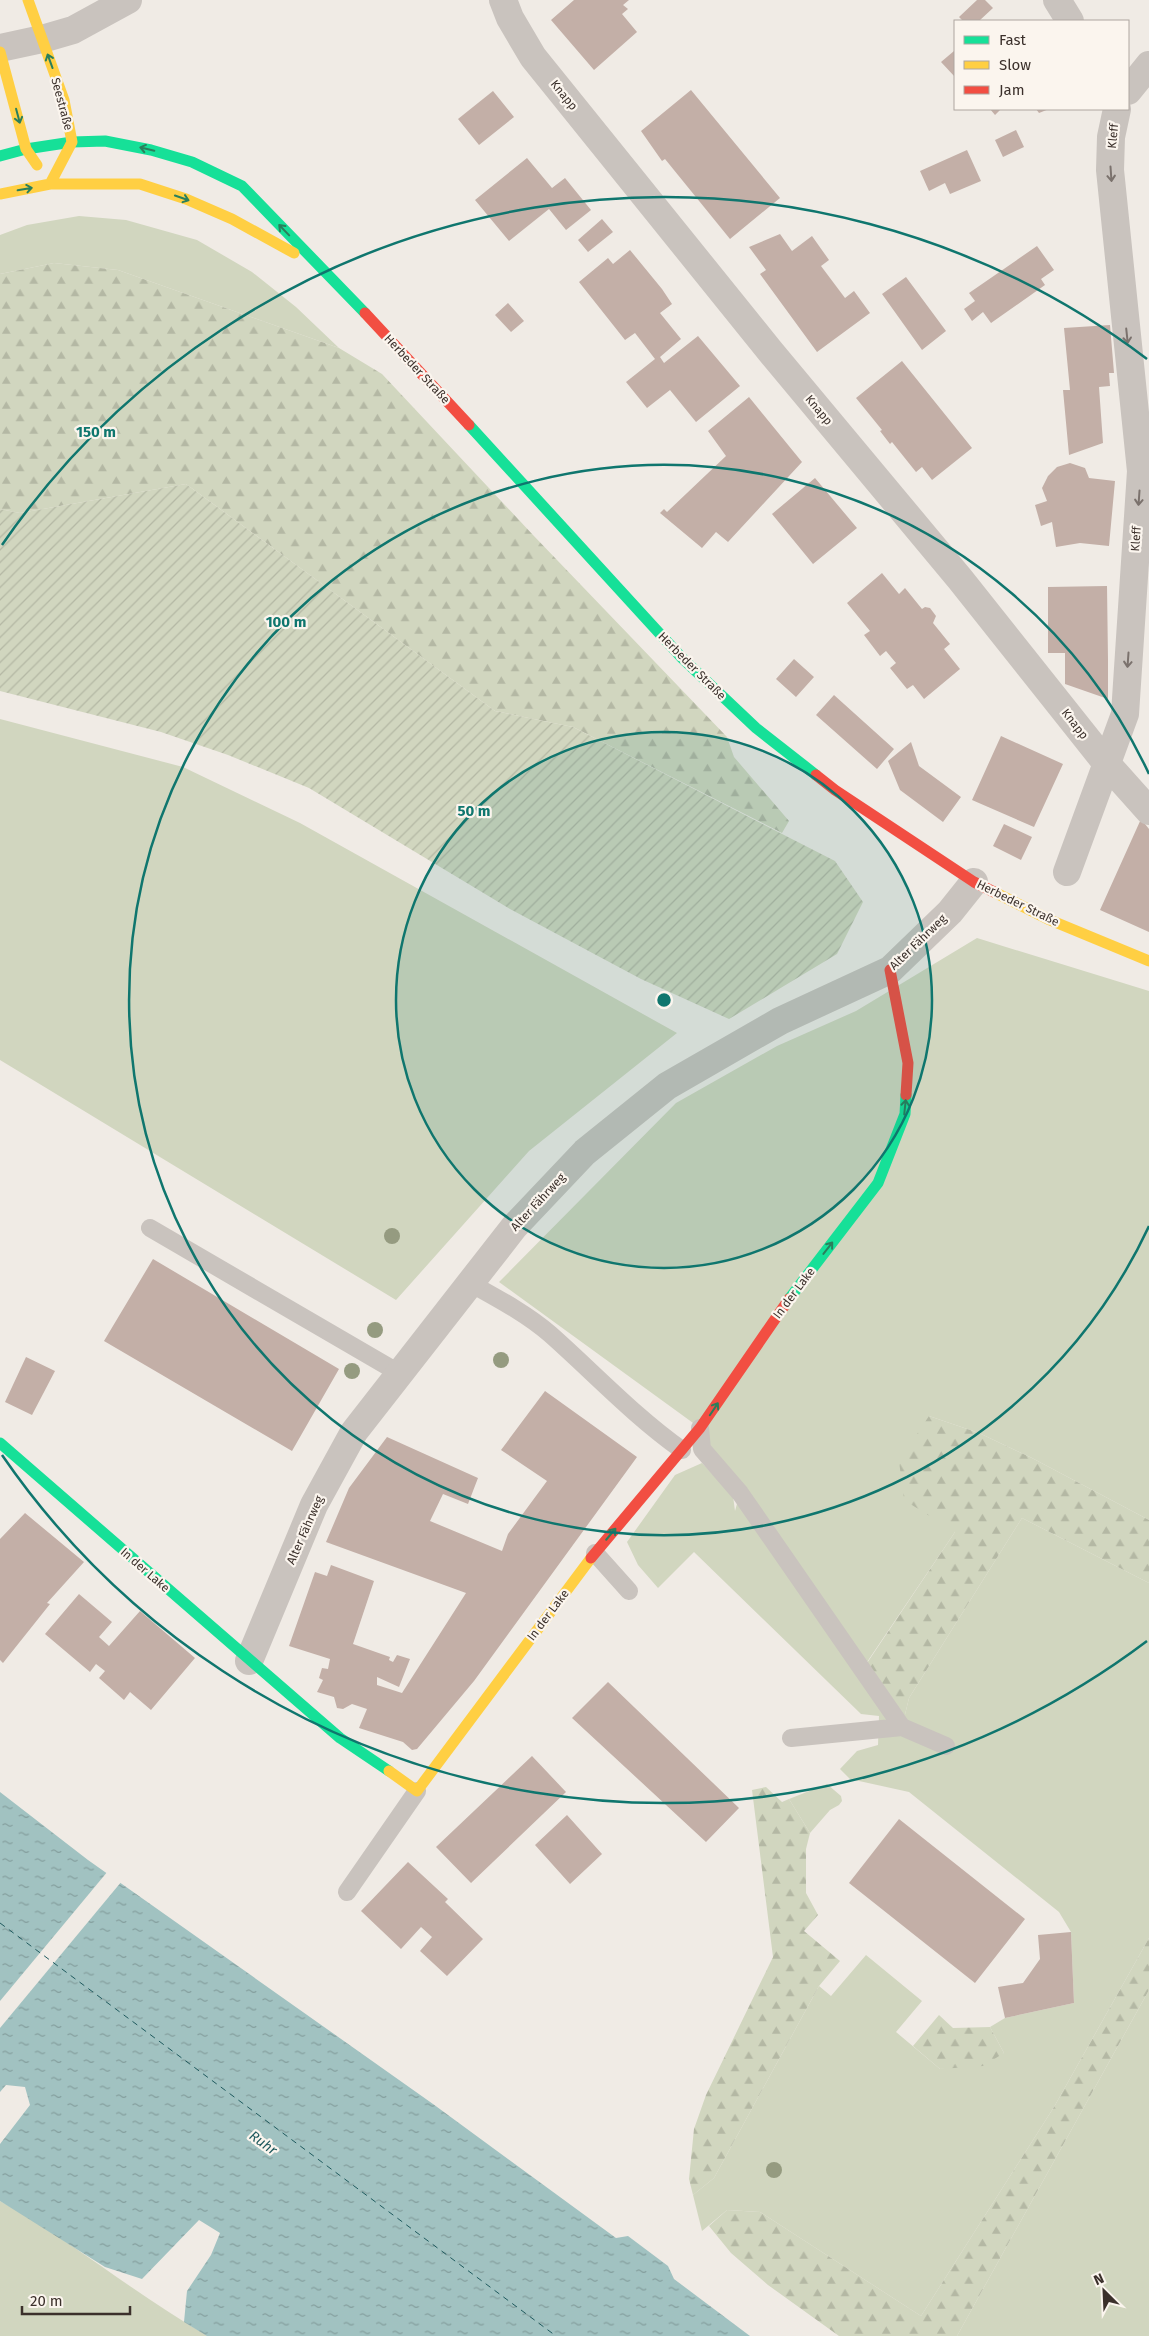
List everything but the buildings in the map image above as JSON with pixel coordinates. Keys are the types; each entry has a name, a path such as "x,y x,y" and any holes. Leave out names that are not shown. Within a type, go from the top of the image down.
{"main road":[{"name":"Seestraße","path":"28,0 64,100 72,142 50,184"},
{"path":"0,52 26,149 50,184"},
{"name":"Herbeder Straße","path":"0,156 26,149 72,142 105,141 151,150 192,162 242,186 387,336 682,658 756,728 835,790 974,882 1050,920 1149,961"},
{"name":"Herbeder Straße","path":"0,194 50,184 140,184 186,199 232,219 318,265"},
{"name":"In der Lake","path":"0,1443 249,1662 340,1738 417,1791 595,1553 700,1428 777,1315 878,1183 905,1114 908,1063 890,970"}],"street":[{"path":"0,48 73,30 128,0"},
{"name":"Knapp","path":"503,0 510,18 540,64 770,351 960,579 1107,764 1149,811"},
{"path":"1057,0 1069,20"},
{"path":"1129,91 1147,67"},
{"name":"Kleff","path":"1067,872 1125,714 1141,471 1144,460 1110,170 1112,137 1117,110"},
{"name":"Alter Fährweg","path":"249,1662 314,1506 354,1432 514,1227 585,1152 667,1086 780,1021 890,970 950,912 974,882"}],"lane":[{"path":"150,1228 399,1373"},
{"path":"470,1283 490,1294 548,1333 654,1430 682,1450"},
{"path":"700,1428 702,1449 740,1493 902,1727"},
{"path":"595,1553 629,1591"},
{"path":"791,1738 902,1727 946,1746"},
{"path":"347,1892 417,1791"}],"green space":[{"path":"79,216 126,220 197,240 252,272 296,307 339,348 118,270 54,263 0,274 0,235 27,225"},
{"path":"54,263 118,270 339,348 382,374 727,737 734,757 789,821 782,833 573,727 495,711 186,484 20,513 0,509 0,274"},
{"path":"186,484 495,711 573,727 835,861 863,902 837,954 729,1019 641,979 510,909 309,788 228,755 161,732 0,691 0,509 20,513"},
{"path":"0,719 183,767 300,823 677,1033 529,1151 396,1300 0,1060"},
{"path":"977,938 1149,991 1149,1520 1032,1458 979,1433 929,1416 955,1532 863,1668 902,1727 909,1698 1022,1518 1149,1583 1149,1938 1054,2107 921,2316 760,2212 727,2210 702,2231 693,2195 714,2178 819,1986 831,1996 866,1955 922,2001 896,2032 940,2069 1004,2053 990,2027 1005,2018 1074,2003 1071,1932 1059,1912 909,1792 850,1779 840,1769 857,1751 878,1745 879,1716 861,1714 694,1552 658,1588 638,1565 627,1542 675,1475 702,1463 733,1496 735,1511 740,1493 702,1449 700,1428 499,1282 676,1103 777,1046 856,1011"},
{"path":"929,1416 979,1433 1032,1458 1149,1520 1149,1583 1022,1518 909,1698 902,1727 863,1669 955,1532 904,1500 899,1461"},
{"path":"827,1784 841,1796 842,1801 830,1810 810,1833 789,1799"},
{"path":"766,1787 782,1802 789,1799 810,1833 806,1849 806,1893 818,1915 804,1931 840,1961 819,1986 714,2178 693,2195 689,2179 694,2129 706,2095 773,1957 752,1790"},
{"path":"1149,1938 1149,1990 957,2336 839,2336 768,2285 731,2253 709,2226 727,2210 760,2212 921,2316 1054,2107"},
{"path":"1149,1990 1149,2336 957,2336"},
{"path":"939,2015 953,2028 990,2027 1004,2053 983,2066 940,2069 913,2046"},
{"path":"0,2201 53,2233 155,2303 208,2336 0,2336"}],"water":[{"name":"Ruhr","path":"0,1792 88,1860 433,2104 616,2238 628,2236 668,2266 674,2279 750,2336 207,2336 184,2322 187,2291 211,2255 220,2233 199,2220 142,2279 105,2267 0,2201 0,2144 30,2105 25,2087 6,2085 0,2092"}],"pier":[{"path":"108,1871 122,1881 0,2028 0,2001"}],"ferry route":[{"path":"0,1923 556,2336"}],"traffic: fast":[{"path":"0,156 26,149 72,142 105,141 151,150 192,162 242,186 365,313"},
{"path":"469,425 682,658 756,728 816,775"},
{"path":"789,1299 878,1183 905,1114 906,1095"},
{"path":"0,1443 340,1738 389,1771"}],"traffic: slow":[{"path":"28,0 64,100 72,142 50,184"},
{"path":"0,52 26,149 37,165"},
{"path":"0,194 50,184 140,184 186,199 232,219 294,253"},
{"path":"994,892 1050,920 1149,961"},
{"path":"389,1771 417,1791 591,1558"}],"traffic: jam":[{"path":"365,313 469,425"},
{"path":"816,775 835,790 974,882 994,892"},
{"path":"890,970 908,1063 906,1095"},
{"path":"591,1558 700,1428 789,1299"}]}
